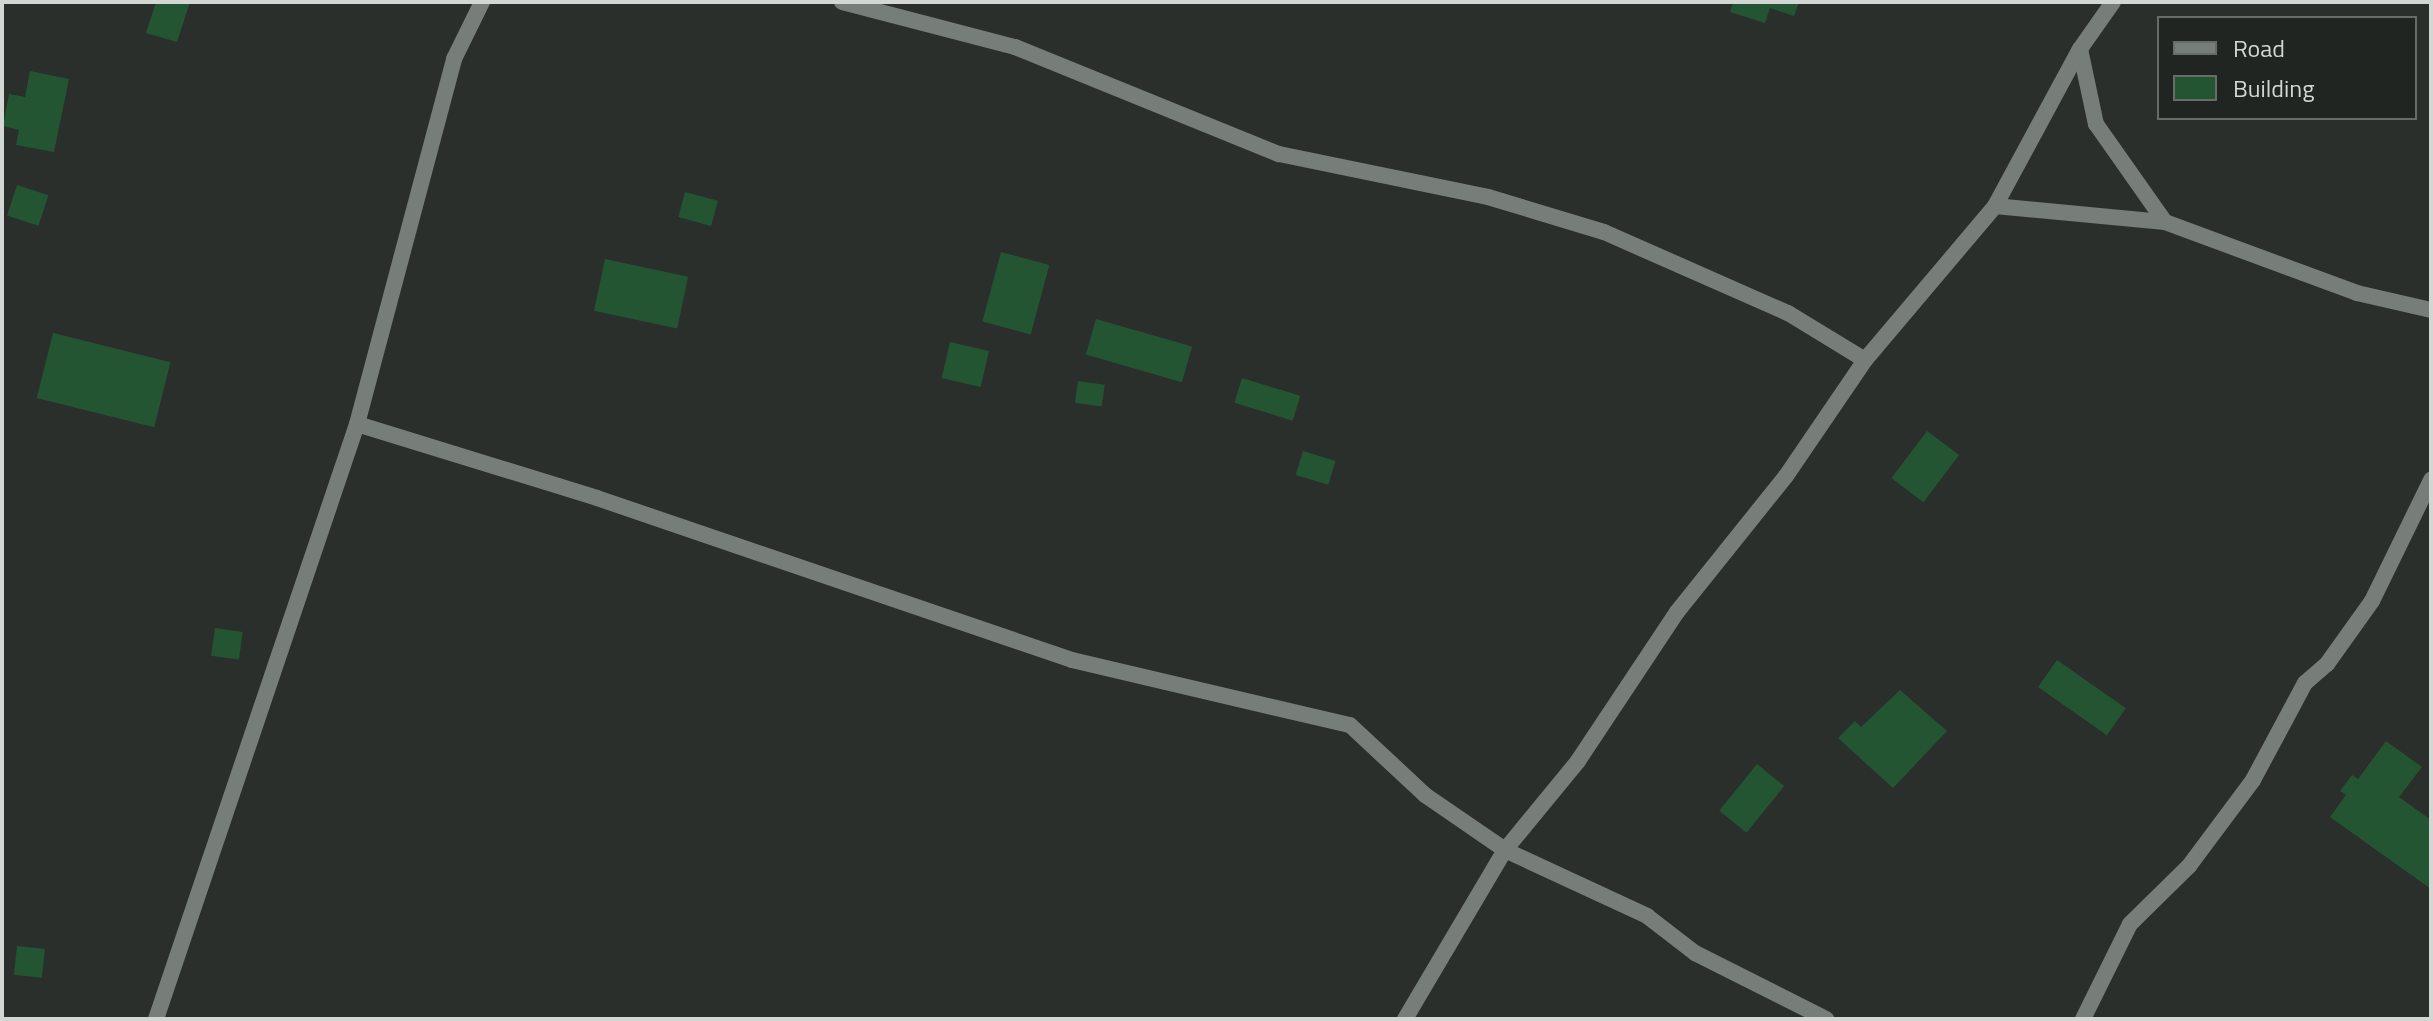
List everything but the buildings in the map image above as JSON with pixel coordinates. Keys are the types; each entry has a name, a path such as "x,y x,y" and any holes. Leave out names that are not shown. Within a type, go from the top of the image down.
{"street":[{"path":"156,1019 357,424 454,59 482,2"},
{"path":"842,2 1015,47 1279,154 1488,197 1604,232 1788,313 1865,360"},
{"path":"1405,1019 1505,850 1578,761 1677,612 1786,476 1865,360 1995,206 2080,49 2113,2"},
{"path":"2080,49 2096,124 2165,222"},
{"path":"1995,206 2165,222 2357,293 2431,310"},
{"path":"357,424 597,498 980,632 1139,678 1350,725 1425,795 1505,850 1647,916 1695,953 1826,1019"},
{"path":"2083,1019 2130,924 2189,866 2273,748 2305,683 2327,664 2372,601 2431,480"}]}
